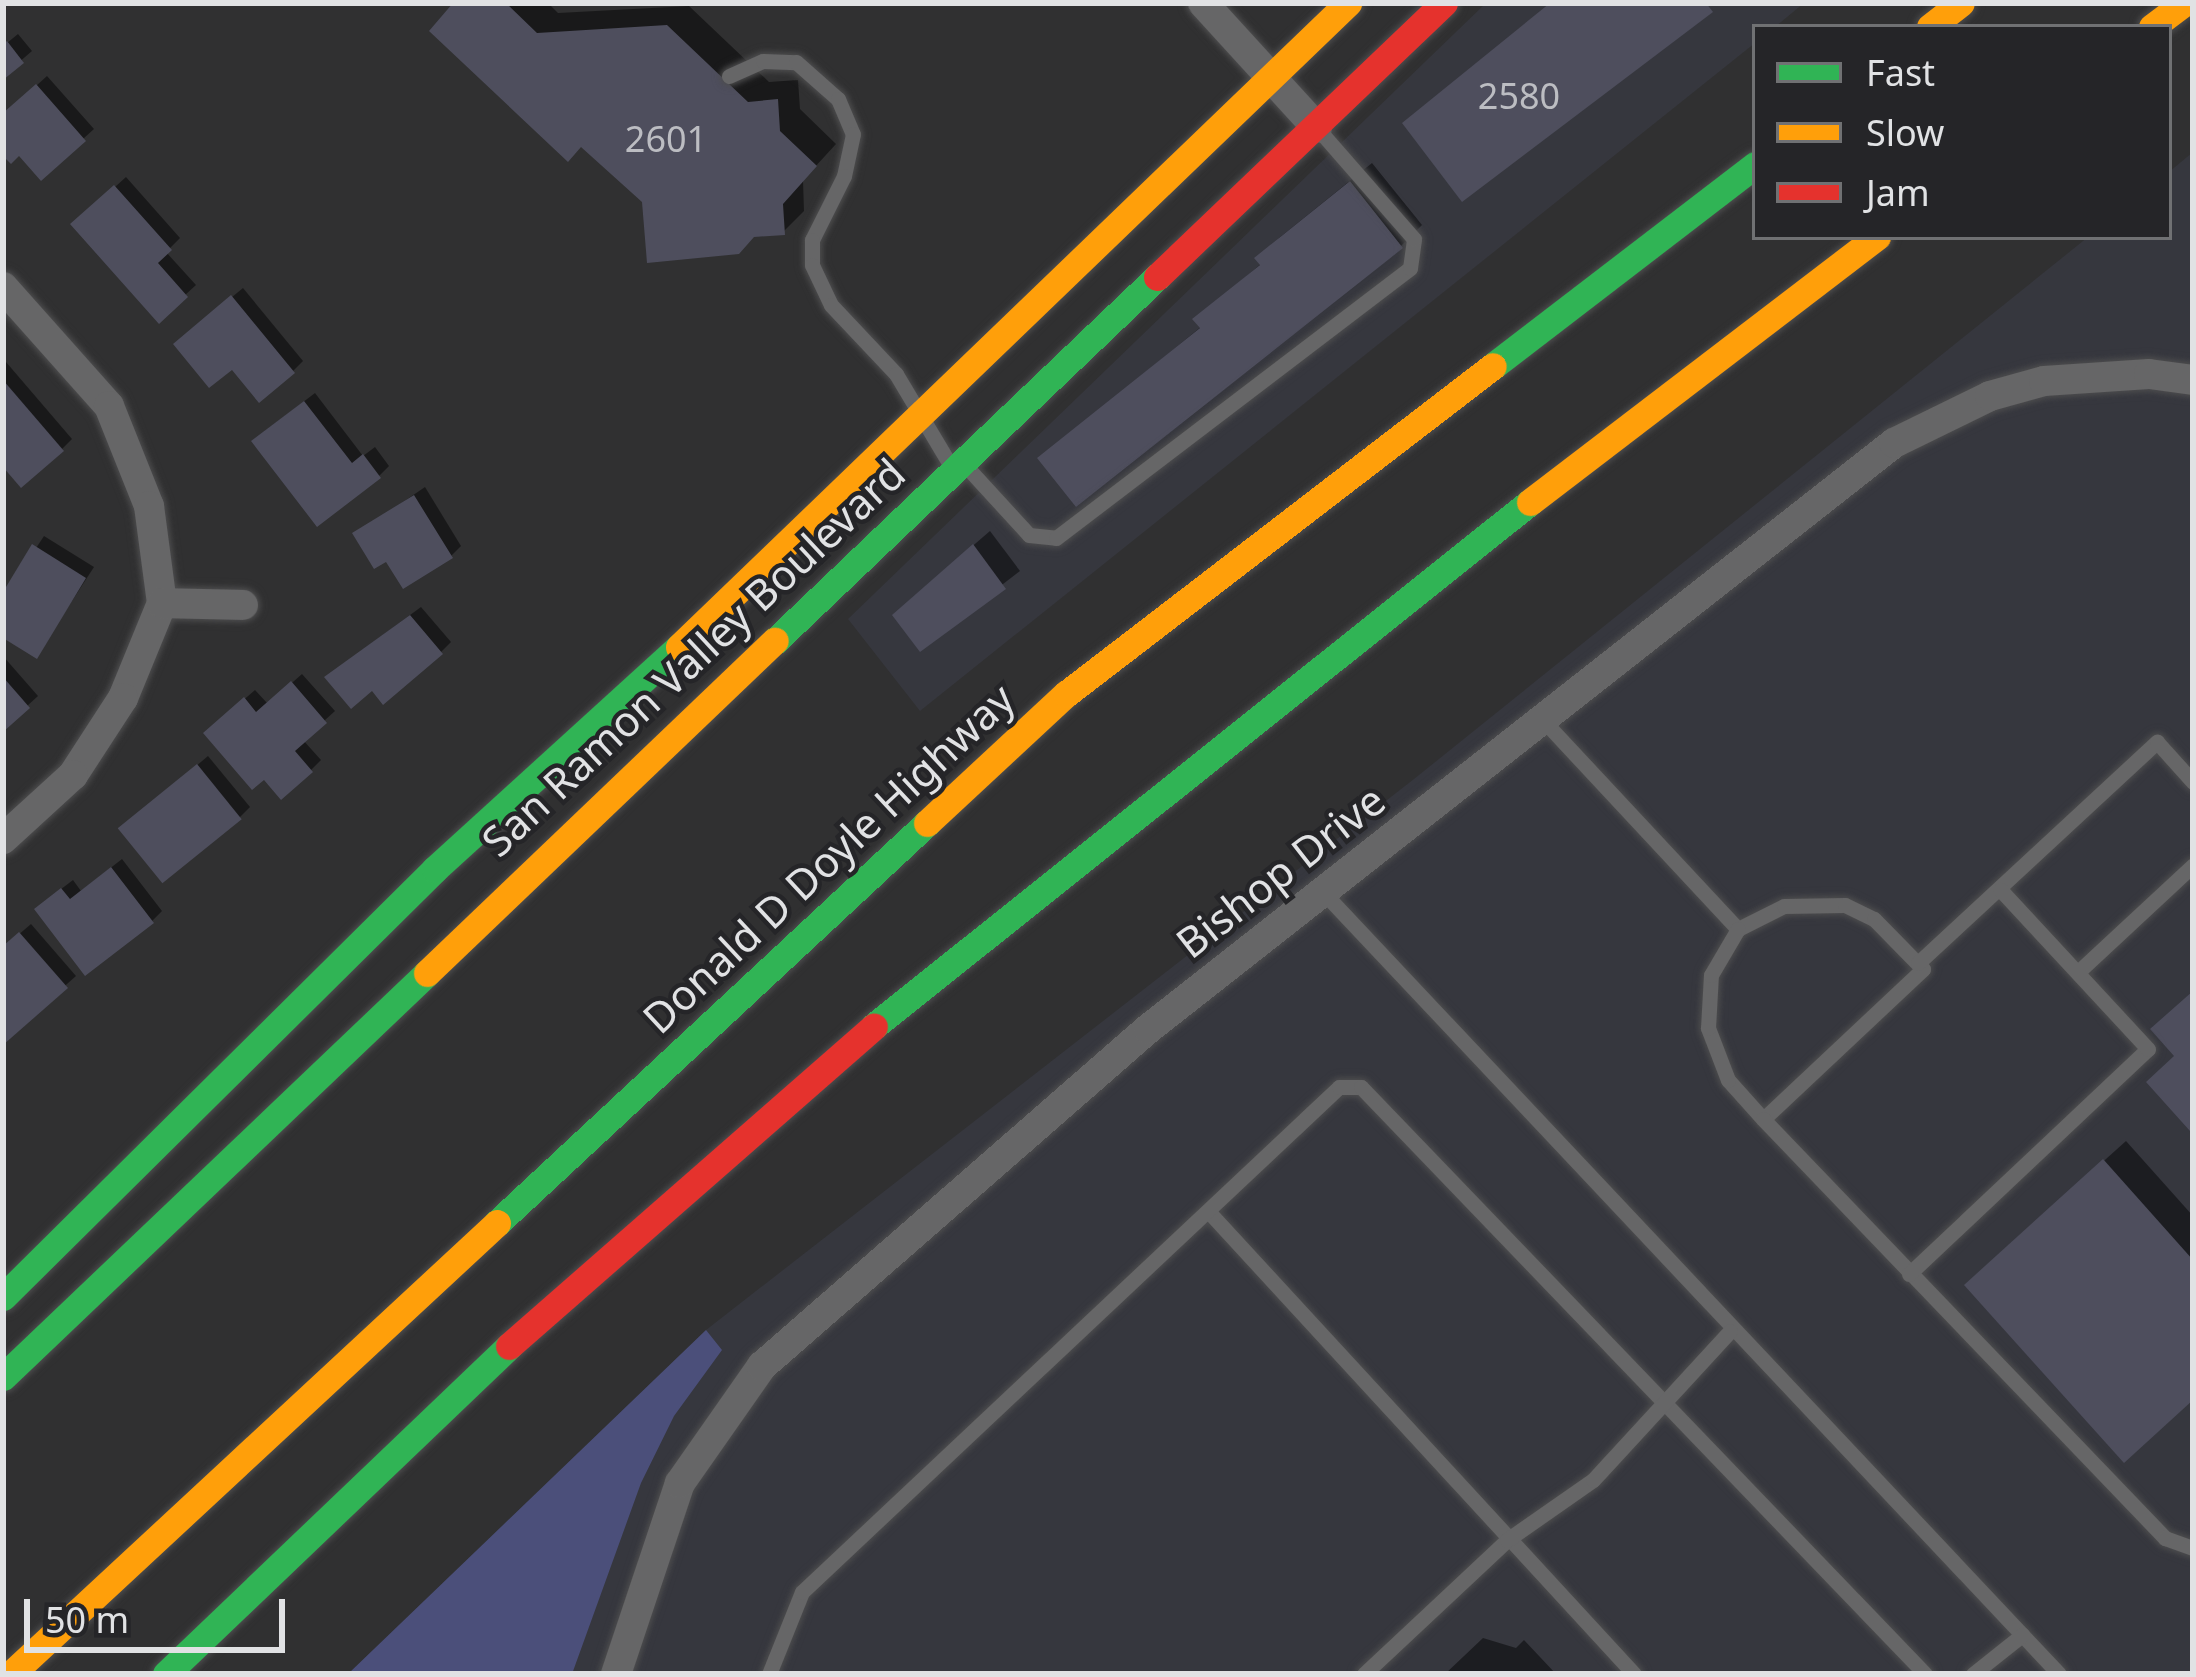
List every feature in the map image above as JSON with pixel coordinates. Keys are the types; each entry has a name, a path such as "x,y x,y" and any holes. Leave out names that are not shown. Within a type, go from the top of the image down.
{"main road":[{"name":"San Ramon Valley Boulevard","path":"3,1298 436,869 920,416 1348,3"},
{"name":"San Ramon Valley Boulevard","path":"3,1377 1444,3"},
{"path":"1934,24 1961,3"},
{"path":"2156,24 2184,3"},
{"name":"Donald D Doyle Highway","path":"10,1674 1066,694 1752,167"},
{"path":"166,1674 549,1308 791,1094 1337,649 1873,240"}],"street":[{"path":"1203,3 1316,128"},
{"path":"3,286 109,406 149,506 162,603 123,698 73,775 3,838"},
{"name":"Bishop Drive","path":"616,1674 680,1483 762,1366 917,1225 1322,891 1894,443 1940,418 2044,381 2149,374 2193,380"},
{"path":"162,603 243,605"}],"lane":[{"path":"729,76 764,61 796,62 838,98 853,134 844,176 812,240 812,265 831,305 896,374 958,466 1029,536 1056,538 1410,268 1414,239 1316,128"},
{"path":"1540,718 1738,929"},
{"path":"1918,963 2157,742 2193,782"},
{"path":"2078,971 2193,865"},
{"path":"1910,1274 2148,1049 2001,890"},
{"path":"1322,891 1730,1331 2059,1674"},
{"path":"1763,1119 1923,969 1874,919 1845,905 1784,906 1738,929 1712,975 1708,1028 1728,1080 1763,1119 1910,1274 2165,1538 2193,1547"},
{"path":"770,1674 802,1592 1340,1087 1361,1087 1925,1674"},
{"path":"1208,1210 1634,1674"},
{"path":"1364,1674 1507,1540 1593,1480 1730,1331"},
{"path":"1973,1674 2022,1635"}],"shaded area":[{"path":"1486,3 1804,3 1779,24 1752,24 1752,45 920,711 848,619"},
{"path":"2193,152 2193,1674 348,1674 706,1330 1414,779 2084,240 2172,240 2172,170"},
{"path":"706,1330 722,1350 674,1416 641,1483 572,1674 348,1674"}],"building":[{"path":"453,3 506,3 537,33 667,25 748,102 778,99 780,131 817,166 783,204 785,235 754,237 739,254 647,263 642,202 581,147 568,162 429,31"},
{"path":"1550,3 1706,3 1713,12 1462,202 1402,123"},
{"path":"7,41 24,63 3,80 3,44"},
{"path":"36,84 86,141 41,181 19,156 11,164 3,156 3,113"},
{"path":"1350,181 1403,248 1076,507 1037,458 1200,328 1192,319 1260,265 1254,258"},
{"path":"114,185 172,250 158,263 188,297 159,324 70,224"},
{"path":"231,295 295,373 259,403 232,370 209,388 173,344"},
{"path":"3,380 64,451 21,488 3,467"},
{"path":"304,401 352,463 363,454 381,478 317,527 251,441"},
{"path":"414,495 453,558 403,589 386,562 374,569 352,533"},
{"path":"32,544 86,578 37,659 3,638 3,592"},
{"path":"973,544 1006,589 920,652 892,615"},
{"path":"410,615 443,654 383,705 372,691 351,709 324,677"},
{"path":"3,677 30,708 3,732"},
{"path":"291,681 327,723 295,751 313,772 281,800 264,780 252,790 203,733 244,697 256,712"},
{"path":"197,764 242,819 162,883 118,828"},
{"path":"111,867 154,923 85,976 34,909 61,888 70,899"},
{"path":"19,932 68,988 3,1045 3,946"},
{"path":"2193,991 2190,1131 2146,1082 2174,1056 2150,1029"},
{"path":"2103,1159 2193,1260 2193,1400 2124,1463 1964,1285"}],"traffic: fast":[{"path":"1493,366 1752,167"},
{"path":"775,641 1157,277"},
{"path":"874,1026 1530,502"},
{"path":"3,1297 435,869 679,647"},
{"path":"497,1223 927,823"},
{"path":"3,1377 427,973"},
{"path":"166,1674 509,1346"}],"traffic: slow":[{"path":"679,647 1348,3"},
{"path":"1934,24 1961,3"},
{"path":"2156,24 2184,3"},
{"path":"1530,502 1873,240"},
{"path":"927,823 1066,694 1493,366"},
{"path":"427,973 775,641"},
{"path":"11,1674 497,1223"}],"traffic: jam":[{"path":"1157,277 1444,3"},
{"path":"509,1346 874,1026"}]}
